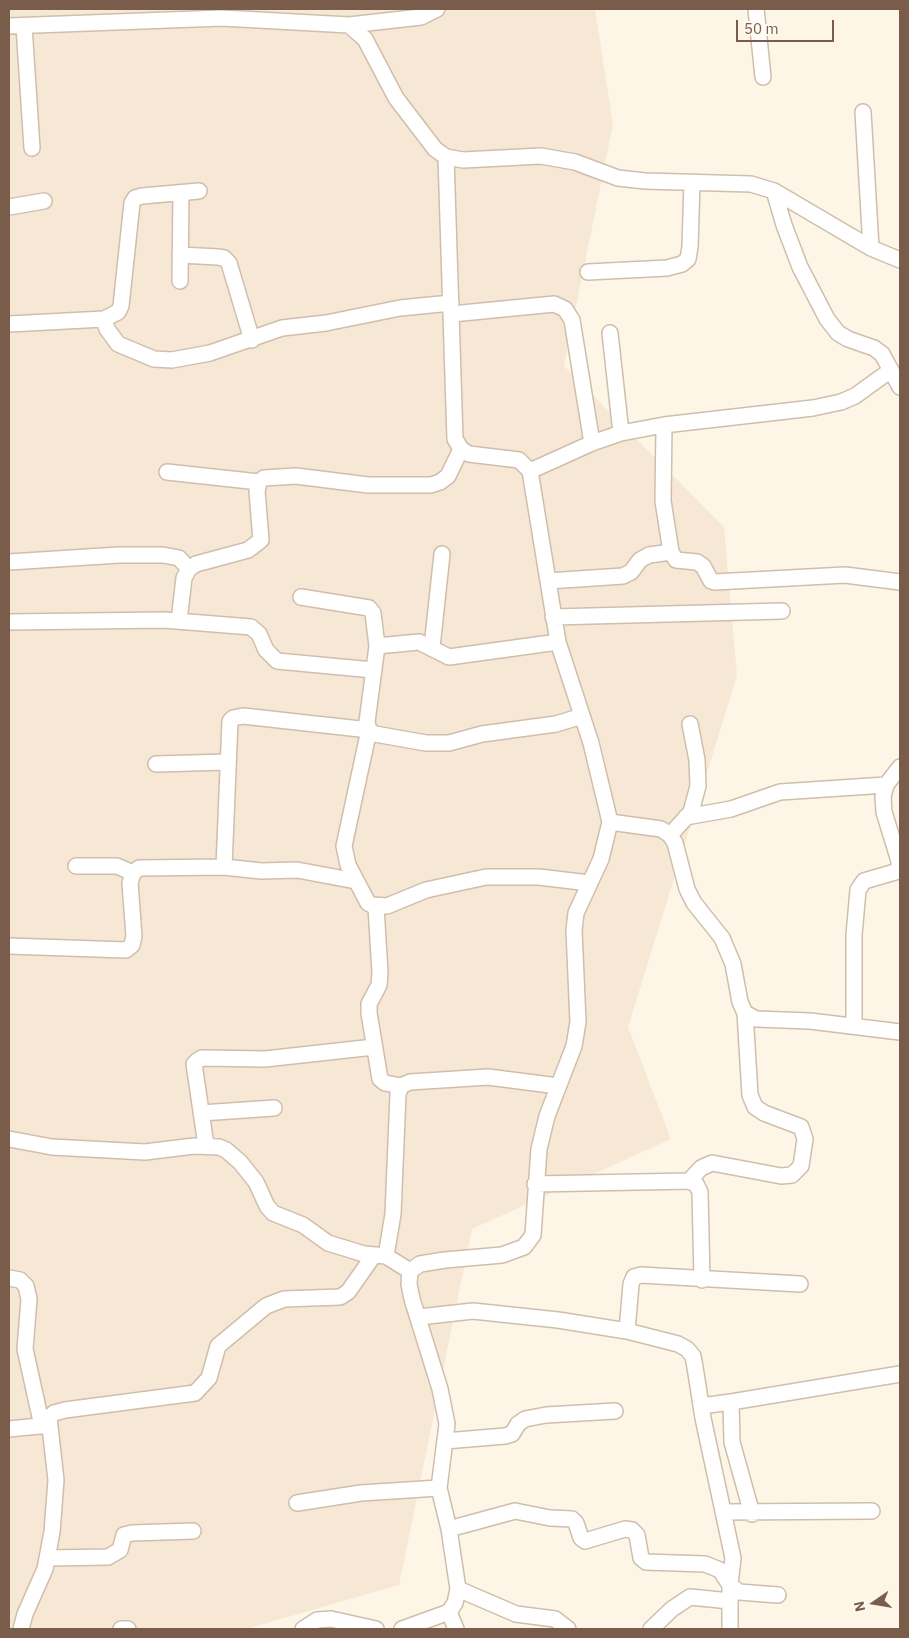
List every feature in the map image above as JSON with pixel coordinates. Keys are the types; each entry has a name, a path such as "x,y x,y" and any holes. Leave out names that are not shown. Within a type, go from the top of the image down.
{"street":[{"path":"32,148 16,26 221,14 255,14 349,25 421,17 437,9"},
{"path":"756,9 763,77"},
{"path":"349,25 365,39 396,98 435,149 446,157 463,160 541,156 576,162 618,178 692,183 751,184 774,192 870,248 900,260"},
{"path":"863,112 870,248"},
{"path":"410,1271 420,1264 502,1254 524,1248 533,1235 535,1184 539,1149 546,1116 574,1046 578,1022 574,930 576,913 601,859 610,822 582,716 558,642 530,471 520,460 469,454 461,449 455,439 446,157"},
{"path":"588,272 667,268 682,264 688,258 690,247 692,183"},
{"path":"9,324 104,319 118,312 121,306 132,203 135,198 199,191"},
{"path":"774,192 800,267 827,319 838,333 848,339 874,348 882,354 900,387"},
{"path":"180,281 181,193"},
{"path":"9,207 44,201"},
{"path":"180,254 224,258 228,263 252,340"},
{"path":"104,319 107,329 118,344 154,359 172,360 188,358 252,340 282,328 326,323 400,308 554,304 566,309 572,320 592,443"},
{"path":"610,333 621,433"},
{"path":"530,471 592,443 621,433 664,425 813,408 842,402 855,396 891,370"},
{"path":"664,425 662,490 671,552 676,560 697,562 702,566 710,581 715,582 845,574 900,582"},
{"path":"168,472 259,482 272,476 296,476 368,485 431,485 440,482 448,476 461,449"},
{"path":"179,621 184,578 189,568 196,564 248,550 261,540 257,491 259,482"},
{"path":"548,580 623,576 649,556 671,552"},
{"path":"432,647 442,554"},
{"path":"9,562 118,555 163,555 179,558 189,568"},
{"path":"301,597 369,608 372,613 378,646 373,670 368,722 369,730 345,839 348,865 368,902 376,907 387,906 426,890 486,877 545,878 589,883"},
{"path":"553,617 782,610"},
{"path":"9,622 179,621 255,629 266,650 277,660 373,670"},
{"path":"378,646 419,642 449,657 558,642"},
{"path":"224,867 230,722 237,716 369,730 375,734 426,743 449,743 482,734 556,724 582,716"},
{"path":"670,835 686,817 695,801 698,786 697,760 690,724"},
{"path":"156,764 227,762"},
{"path":"854,1026 854,935 858,890 864,880 895,872 899,868 899,861 884,812 883,797 886,785 900,767"},
{"path":"686,817 731,809 780,792 886,785"},
{"path":"610,822 661,829 670,835 675,843 687,889 694,903 722,938 733,964 740,1002 745,1013 750,1095 755,1107 764,1113 801,1127 805,1139 801,1166 792,1175 781,1176 712,1163 701,1168 689,1181"},
{"path":"76,866 117,866 133,873"},
{"path":"9,946 126,950 132,945 134,936 130,884 133,873 139,868 224,867 255,871 307,871 356,881"},
{"path":"376,907 380,973 379,985 369,1004 368,1013 380,1079 386,1083 401,1086 410,1082 488,1077 558,1086"},
{"path":"745,1013 756,1019 854,1026 900,1032"},
{"path":"206,1145 194,1064 202,1058 265,1059 374,1047"},
{"path":"46,1425 54,1413 65,1410 195,1393 209,1378 218,1346 266,1306 284,1299 340,1297 348,1292 380,1255 393,1214 398,1094 401,1086"},
{"path":"201,1113 274,1108"},
{"path":"9,1139 52,1147 145,1152 206,1145 218,1147 232,1154 256,1182 266,1206 273,1213 302,1225 328,1243 345,1249 380,1255 410,1271"},
{"path":"535,1184 689,1181 696,1184 700,1192 702,1280"},
{"path":"402,1629 449,1612 458,1590 449,1529 439,1488 446,1424 440,1389 409,1284 410,1271"},
{"path":"627,1331 631,1284 634,1277 641,1275 702,1280 800,1284"},
{"path":"9,1278 20,1280 26,1286 29,1299 25,1349 46,1425 56,1480 56,1507 48,1558 24,1614 21,1629"},
{"path":"419,1317 472,1311 558,1320 627,1331 678,1344 687,1349 693,1356 733,1558 730,1585 730,1629"},
{"path":"702,1406 900,1374"},
{"path":"731,1402 732,1442 752,1514"},
{"path":"445,1441 505,1436 512,1434 518,1424 525,1419 546,1415 615,1412"},
{"path":"9,1429 46,1425"},
{"path":"297,1503 361,1493 439,1488"},
{"path":"724,1512 752,1514 816,1510 872,1512"},
{"path":"449,1529 514,1511 550,1518 572,1519 576,1522 581,1538 585,1541 625,1530 632,1530 636,1535 641,1558 646,1562 705,1564 720,1570 730,1585 740,1592 778,1595"},
{"path":"48,1558 108,1557 120,1550 124,1535 132,1533 193,1531"},
{"path":"458,1590 516,1614 555,1618 568,1629"},
{"path":"651,1629 672,1609 690,1597 730,1601"},
{"path":"449,1612 456,1629"},
{"path":"303,1629 317,1620 331,1619 376,1629"},
{"path":"121,1629 128,1629"}],"shaded area":[{"path":"9,9 595,9 613,124 564,366 724,527 737,676 628,1027 671,1139 472,1229 399,1585 246,1629 9,1629"}]}
